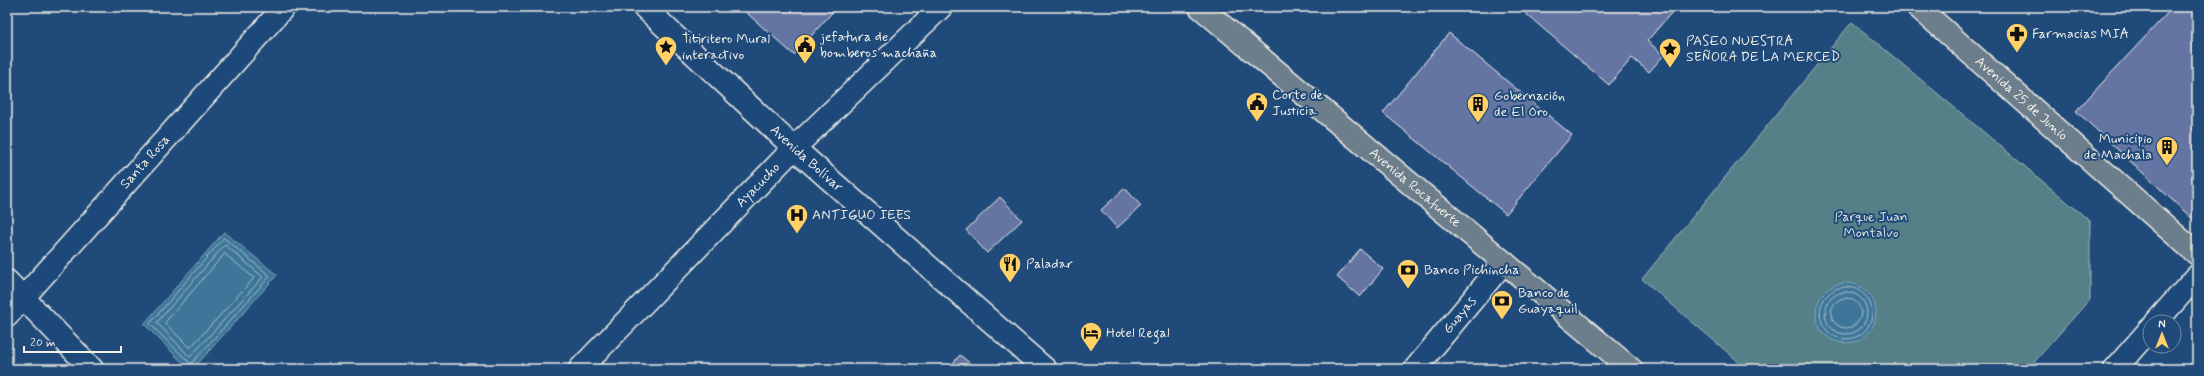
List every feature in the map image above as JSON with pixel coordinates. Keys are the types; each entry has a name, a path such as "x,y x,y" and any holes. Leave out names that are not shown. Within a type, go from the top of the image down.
{"main road":[{"name":"Avenida Rocafuerte","path":"1200,7 1631,369"},
{"name":"Avenida 25 de Junio","path":"1918,7 2197,254"}],"street":[{"name":"Santa Rosa","path":"7,316 284,7"},
{"name":"Avenida Bolívar","path":"644,7 794,148 1045,369"},
{"name":"Ayacucho","path":"580,369 794,148 941,7"},
{"name":"Guayas","path":"1415,369 1504,262"},
{"path":"2163,314 2197,276"},
{"path":"7,281 92,369"},
{"path":"2115,369 2142,338"}],"green space":[{"name":"Parque Juan Montalvo","path":"1852,22 2090,221 2090,299 2028,369 1747,369 1642,279"}],"water":[{"path":"224,232 277,275 193,369 189,369 144,324"},
{"path":"1846,283 1862,288 1867,292 1871,297 1876,313 1871,329 1867,334 1862,338 1846,343 1830,338 1825,334 1821,329 1816,313 1821,297 1825,292 1830,288"}],"building":[{"path":"740,7 837,7 794,55"},
{"path":"1518,7 1666,7 1672,12 1647,41 1664,55 1649,72 1632,58 1609,85"},
{"name":"Municipio de Machala","path":"2173,7 2197,7 2197,223 2076,111"},
{"name":"Gobernación de El Oro","path":"1449,33 1572,135 1506,214 1383,113"},
{"path":"1125,188 1141,206 1117,228 1101,210"},
{"path":"1000,197 1022,220 987,253 966,230"},
{"path":"1360,249 1383,269 1360,297 1337,277"},
{"path":"960,355 977,369 948,369"},
{"path":"2197,357 2197,369 2185,369"}],"place":[{"name":"Farmacias MIA","path":"2017,54"},
{"name":"jefatura de bomberos machaña","path":"805,64"},
{"name":"Titiritero Mural interactivo","path":"666,66"},
{"name":"PASEO NUESTRA SEÑORA DE LA MERCED","path":"1670,68"},
{"name":"Corte de Justicia","path":"1257,122"},
{"name":"Gobernación de El Oro","path":"1478,124"},
{"name":"Municipio de Machala","path":"2167,166"},
{"name":"ANTIGUO IEES","path":"797,234"},
{"name":"Paladar","path":"1010,284"},
{"name":"Banco Pichincha","path":"1408,290"},
{"name":"Banco de Guayaquil","path":"1502,320"},
{"name":"Hotel Regal","path":"1091,352"}]}
